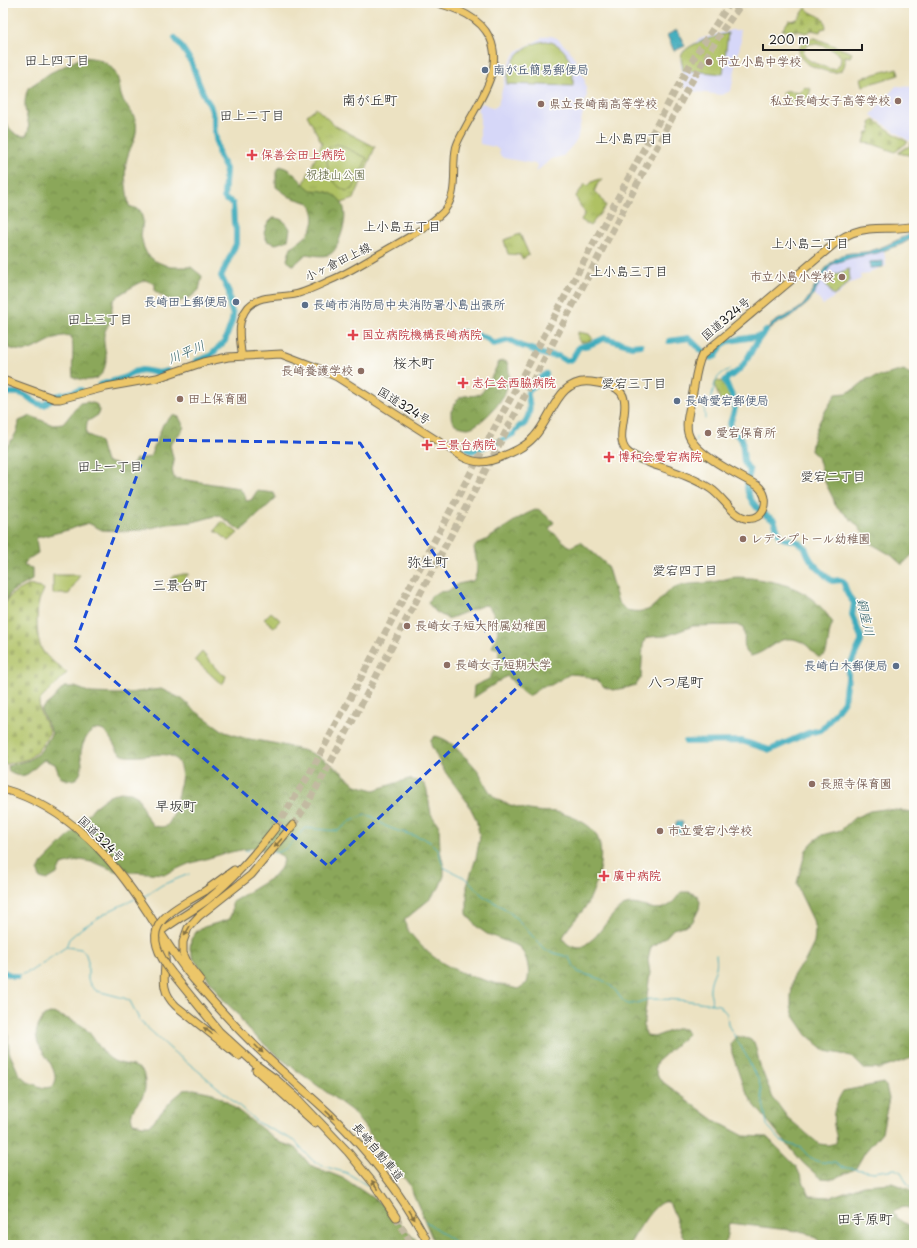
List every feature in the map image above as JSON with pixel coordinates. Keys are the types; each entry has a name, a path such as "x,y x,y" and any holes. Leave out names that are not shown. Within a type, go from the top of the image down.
{"highway":[{"name":"国道324号","path":"3,380 55,399 60,399 106,387 157,378 209,361 242,356 281,354 336,377 464,457 480,463 487,463 520,448 534,437 561,394 569,386 577,382 612,386 620,393 624,402 625,409 621,439 624,448 642,460 695,480 709,487 741,517 753,518 758,516 766,502 765,495 761,489 698,450 688,434 690,407 698,366 704,353 839,240 849,234 862,230 874,228 896,229 914,226"},
{"name":"国道324号","path":"3,789 27,797 63,819 90,841 108,859 134,892 160,932"},
{"path":"160,932 262,861 293,825"},
{"path":"232,1021 189,966 184,956 182,945 186,931 233,881 276,827"},
{"path":"233,881 205,891 170,912 158,927 156,938 157,949 161,959 172,974 219,1031 238,1050 295,1096 333,1136"},
{"path":"160,932 206,905 233,881"},
{"path":"154,921 160,926 168,926"},
{"path":"160,932 166,952 165,989 171,1001 262,1075 324,1132 333,1136"},
{"path":"160,932 194,980 232,1021"},
{"name":"長崎自動車道","path":"232,1021 266,1057 302,1088 344,1129 377,1166 406,1204 426,1239"},
{"name":"長崎自動車道","path":"333,1136 365,1173 396,1217"}],"main road":[{"name":"小ヶ倉田上線","path":"242,356 239,326 245,311 252,304 262,298 296,294 344,274 421,229 443,212 450,201 454,185 456,147 490,79 494,64 494,50 488,34 479,22 474,18 436,3"}],"highlighted area":[{"path":"150,440 360,443 521,684 328,866 74,646"}],"shaded area":[{"name":"市立小島中学校","path":"731,30 740,30 741,40 731,91 721,95 690,91 683,86 680,57 683,51 700,39"},
{"name":"県立長崎南高等学校","path":"551,36 557,38 572,53 584,78 587,94 577,140 563,156 551,159 536,172 538,166 536,164 503,158 500,155 499,150 495,147 480,144 480,112 477,110 482,103 494,108 498,105 509,63 517,51 544,37"},
{"name":"私立長崎女子高等学校","path":"896,86 914,87 914,133 912,139 909,141 871,115"},
{"name":"市立小島小学校","path":"884,250 886,266 869,272 869,274 860,275 861,279 848,284 840,293 823,305 814,293 832,264 853,257 877,253"}],"green space":[{"path":"806,8 821,17 826,28 821,29 820,32 812,30 806,33 782,30 789,20 792,21 797,19"},
{"path":"728,33 723,74 683,70 681,57 683,52 694,44"},
{"path":"815,38 852,53 850,57 845,56 845,63 840,71 832,72 822,70 802,59 799,53 802,44 808,39","holes":["809,44 822,45 839,54 841,57 840,65 835,69 831,69 810,61 806,57 804,49"]},
{"path":"546,41 554,43 560,47 568,58 571,64 573,86 507,84 510,68 518,55 530,46"},
{"path":"83,57 106,63 114,71 117,76 122,98 136,122 137,127 135,138 127,158 125,174 129,206 140,210 143,220 141,236 147,254 155,261 170,267 191,267 202,276 199,290 192,296 179,302 165,298 155,291 155,284 145,280 118,296 113,302 112,315 104,335 106,362 104,368 98,377 88,380 73,377 73,346 71,336 53,339 29,350 21,351 8,348 3,317 3,118 15,133 26,136 29,127 25,111 28,88 50,73"},
{"path":"897,68 899,75 863,86 861,78"},
{"path":"804,87 811,89 807,101 798,105 787,99 781,93 786,91 795,91 799,93"},
{"name":"祝捷山公園","path":"316,108 334,125 375,147 354,199 333,206 302,188 322,143 307,115"},
{"path":"874,120 908,142 895,152 873,144 864,143 867,132 870,132 870,123"},
{"path":"911,143 914,144 914,156 898,153 909,147"},
{"path":"337,144 367,158 353,189 346,191 340,188 332,179 328,167 328,148"},
{"path":"280,166 293,173 311,190 331,193 342,203 345,218 343,228 337,245 330,254 317,256 306,254 294,265 290,264 287,260 291,247 308,234 314,217 309,203 290,197 276,187 276,172"},
{"path":"599,179 602,180 598,183 594,192 599,195 606,206 590,226 581,220 585,213 576,196 585,184 588,186 592,182"},
{"path":"273,218 285,222 290,229 288,240 276,244 267,241 264,233 267,224"},
{"path":"520,234 529,255 522,259 520,255 508,254 504,240"},
{"path":"849,269 850,281 833,296 824,281 827,278"},
{"path":"578,332 589,334 593,339 586,342 580,342 578,339"},
{"path":"499,362 507,362 509,370 508,379 504,395 498,404 483,420 472,427 465,428 454,424 451,418 451,411 457,399 464,396 480,394 485,389"},
{"path":"904,370 914,378 914,553 903,564 901,564 891,555 870,543 857,525 835,505 825,482 818,457 811,451 814,435 823,414 836,394 847,393 867,379"},
{"path":"716,381 724,382 732,399 726,398 721,402 715,387"},
{"path":"88,402 96,404 99,410 98,415 87,422 86,434 100,442 106,462 130,467 136,459 150,457 163,424 173,415 179,417 184,427 170,445 174,462 172,470 174,478 239,488 245,495 246,501 251,500 257,491 274,493 276,498 241,531 219,515 193,522 168,524 142,530 102,530 88,523 36,538 38,553 27,560 24,566 32,568 32,580 11,592 3,606 3,451 16,433 19,421 31,416 53,425 63,424 80,403"},
{"path":"538,509 554,522 549,529 570,547 581,542 607,565 618,602 626,610 648,610 652,608 671,589 684,585 714,582 737,577 774,582 794,588 811,598 819,605 833,623 825,655 818,657 805,644 797,640 789,639 777,642 751,656 745,647 743,628 737,625 693,626 666,636 649,637 645,639 643,645 641,678 636,685 613,690 604,687 599,682 582,675 570,674 551,685 540,687 528,696 522,692 507,676 473,698 474,686 489,679 498,663 499,649 492,647 498,632 494,614 488,606 484,605 448,619 436,612 428,603 431,596 439,592 448,591 458,584 473,581 477,569 474,548 477,544 519,518"},
{"path":"222,521 238,533 229,541 215,530"},
{"path":"189,574 178,585 171,579 174,576"},
{"path":"53,575 80,575 69,594 53,594"},
{"path":"29,585 44,589 39,601 37,619 38,633 42,650 50,659 67,673 39,701 40,712 50,732 38,751 28,759 3,765 3,606 12,594"},
{"path":"271,612 280,620 274,627 264,619"},
{"path":"202,652 219,672 226,676 224,682 221,684 195,660"},
{"path":"64,687 75,687 91,693 120,694 161,689 182,699 194,710 225,732 244,738 278,744 305,751 320,757 339,770 356,785 374,790 409,779 421,782 425,785 427,791 431,814 439,826 440,850 444,868 444,876 439,888 430,899 405,918 405,924 415,939 437,959 462,973 489,982 518,989 527,983 529,973 525,955 520,947 487,934 477,927 467,914 467,886 476,858 480,837 476,819 468,803 443,769 431,745 431,740 435,736 444,739 451,744 470,762 479,772 489,790 500,801 526,809 556,812 566,815 583,822 595,833 599,841 601,860 597,880 586,906 563,938 570,946 581,948 596,936 620,908 628,904 661,909 670,905 681,892 689,892 698,896 700,902 699,909 693,921 687,925 673,929 667,936 651,947 648,960 650,973 644,1020 644,1030 647,1036 654,1037 676,1029 685,1029 688,1034 657,1062 655,1068 659,1079 714,1120 744,1136 767,1137 796,1166 810,1196 831,1197 864,1185 892,1183 908,1189 914,1194 914,1210 903,1207 893,1213 901,1221 914,1229 914,1245 823,1245 817,1239 805,1232 729,1223 725,1245 691,1245 683,1237 670,1204 665,1202 654,1209 647,1217 629,1245 435,1245 409,1184 352,1111 280,1058 247,1029 238,1014 225,1002 193,958 190,949 191,939 197,931 204,927 230,919 232,902 273,877 280,869 284,861 282,856 271,850 251,848 226,853 188,864 166,874 115,871 96,863 81,860 61,865 57,874 47,880 40,878 38,871 42,863 80,825 94,807 107,797 120,792 131,793 138,797 145,814 153,826 167,826 173,816 181,778 180,767 177,760 171,756 123,755 108,735 100,730 92,731 85,739 81,754 82,769 76,779 68,780 60,777 55,764 44,760 28,774 20,776 9,772 8,766 29,760 40,752 52,733 41,711 42,708"},
{"path":"885,809 914,812 914,1059 912,1058 880,1069 864,1069 851,1056 826,1051 807,1035 794,1016 791,1007 793,976 798,968 804,963 814,943 815,931 813,920 799,891 797,883 806,850 813,842 822,835 841,830 854,818 870,811"},
{"path":"53,1013 83,1026 109,1058 114,1061 138,1068 142,1071 145,1080 145,1087 142,1097 132,1113 133,1123 150,1125 173,1099 184,1090 194,1089 213,1093 279,1142 296,1148 310,1165 345,1179 383,1205 421,1245 3,1245 3,1023 8,1031 9,1052 19,1074 28,1082 44,1088 52,1087 55,1084 55,1074 37,1042 36,1033 44,1016"},
{"path":"736,1036 749,1039 754,1042 760,1066 773,1098 788,1118 819,1144 828,1145 836,1143 833,1120 836,1105 843,1091 883,1083 886,1086 889,1099 882,1132 865,1152 856,1168 834,1179 820,1178 803,1163 752,1102 742,1083 732,1053 731,1044"}],"water":[{"path":"677,30 685,46 674,51 667,35"},
{"path":"914,231 914,237 902,244 877,253 850,258 832,264 809,302 795,314 771,327 761,338 759,335 773,323 797,310 804,304 828,265 834,260 844,254 866,252 877,249"},
{"path":"883,261 883,267 870,268 870,262"},
{"path":"677,821 683,822 680,834 674,833"}],"waterway":[{"name":"川平川","path":"175,38 192,64 214,116 214,127 219,156 226,169 224,197 233,204 234,223 236,229 236,244 221,276 229,292 230,306 233,315 232,321 225,341 210,356 196,361"},
{"name":"銅座川","path":"686,742 742,741 770,750 808,733 821,730 844,701 846,684 848,680 848,669 861,642 861,637 852,615 854,603 848,595 843,581 832,581 812,562 805,547 794,540 780,537 774,520 756,507 748,492 747,485 750,471 744,462 742,439 731,429 730,425 734,413 735,402 725,381 728,377 740,369 747,360 758,340 766,331"},
{"path":"460,332 475,334 488,339 493,344 509,340 536,352 558,356 566,361 572,359 579,347 589,345 605,338 632,346 641,345"},
{"path":"669,341 689,338 711,358 716,356 722,345 729,341 760,336"},
{"path":"705,419 705,407 710,401 717,378 730,369"},
{"name":"川平川","path":"100,385 124,378 134,372 142,370 159,373 167,371"},
{"path":"466,447 471,451 499,442 513,434 520,426 524,425 528,417 530,405 528,392 539,379 546,374"},
{"name":"川平川","path":"3,393 20,393 34,402 44,405 56,396 81,390"},
{"path":"696,437 696,442"},
{"path":"273,853 279,852 291,844 305,828 338,831 349,822 366,815 373,817 385,826 423,838 430,842 439,851 445,868 467,879 482,895 507,910 545,950 568,957 578,972 606,982 626,1003 631,1004 649,999 660,999 694,1001 719,1005 727,1014 728,1025 759,1080 767,1125 781,1141 801,1148 811,1159 820,1162 835,1163 841,1167 874,1172 895,1169 901,1172 909,1186 914,1189"},
{"path":"245,851 249,850"},
{"path":"140,897 145,896 162,885 189,874"},
{"path":"17,976 31,971 66,947 69,939 82,928 111,910 135,899"},
{"path":"66,947 81,949 85,952 88,961 88,980 91,986 97,991 130,1001 140,1021 176,1054 228,1096 258,1123 295,1141 311,1159 317,1163 347,1173 367,1185"},
{"path":"711,1004 712,999 710,988 716,969 716,955"},
{"path":"3,972 17,976"},
{"path":"425,1221 459,1245"}],"tunnel":[{"path":"276,827 310,773 668,104 695,56 730,3"},
{"path":"293,825 325,773 689,86 722,31 742,3"},
{"path":"396,1217 412,1245"},
{"path":"426,1239 428,1245"}],"place":[{"name":"市立小島中学校","path":"709,62"},
{"name":"南が丘簡易郵便局","path":"485,70"},
{"name":"私立長崎女子高等学校","path":"898,101"},
{"name":"県立長崎南高等学校","path":"541,104"},
{"name":"保善会田上病院","path":"252,155"},
{"name":"市立小島小学校","path":"842,277"},
{"name":"長崎田上郵便局","path":"236,302"},
{"name":"長崎市消防局中央消防署小島出張所","path":"305,305"},
{"name":"国立病院機構長崎病院","path":"353,335"},
{"name":"長崎養護学校","path":"361,371"},
{"name":"志仁会西脇病院","path":"463,383"},
{"name":"田上保育園","path":"180,399"},
{"name":"長崎愛宕郵便局","path":"677,401"},
{"name":"愛宕保育所","path":"708,433"},
{"name":"三景台病院","path":"427,445"},
{"name":"博和会愛宕病院","path":"609,457"},
{"name":"レデンプトール幼稚園","path":"743,539"},
{"name":"長崎女子短大附属幼稚園","path":"407,626"},
{"name":"長崎女子短期大学","path":"447,665"},
{"name":"長崎白木郵便局","path":"896,666"},
{"name":"長照寺保育園","path":"812,784"},
{"name":"市立愛宕小学校","path":"660,831"},
{"name":"廣中病院","path":"604,876"}],"district":[{"name":"田上四丁目","path":"57,60"},
{"name":"南が丘町","path":"370,100"},
{"name":"田上二丁目","path":"252,115"},
{"name":"上小島四丁目","path":"634,138"},
{"name":"上小島五丁目","path":"402,226"},
{"name":"上小島二丁目","path":"810,243"},
{"name":"上小島三丁目","path":"629,271"},
{"name":"田上三丁目","path":"100,319"},
{"name":"桜木町","path":"414,363"},
{"name":"愛宕三丁目","path":"634,383"},
{"name":"田上一丁目","path":"110,466"},
{"name":"愛宕二丁目","path":"833,476"},
{"name":"弥生町","path":"428,562"},
{"name":"愛宕四丁目","path":"685,570"},
{"name":"三景台町","path":"180,585"},
{"name":"八つ尾町","path":"676,682"},
{"name":"早坂町","path":"176,806"},
{"name":"田手原町","path":"865,1219"}]}
